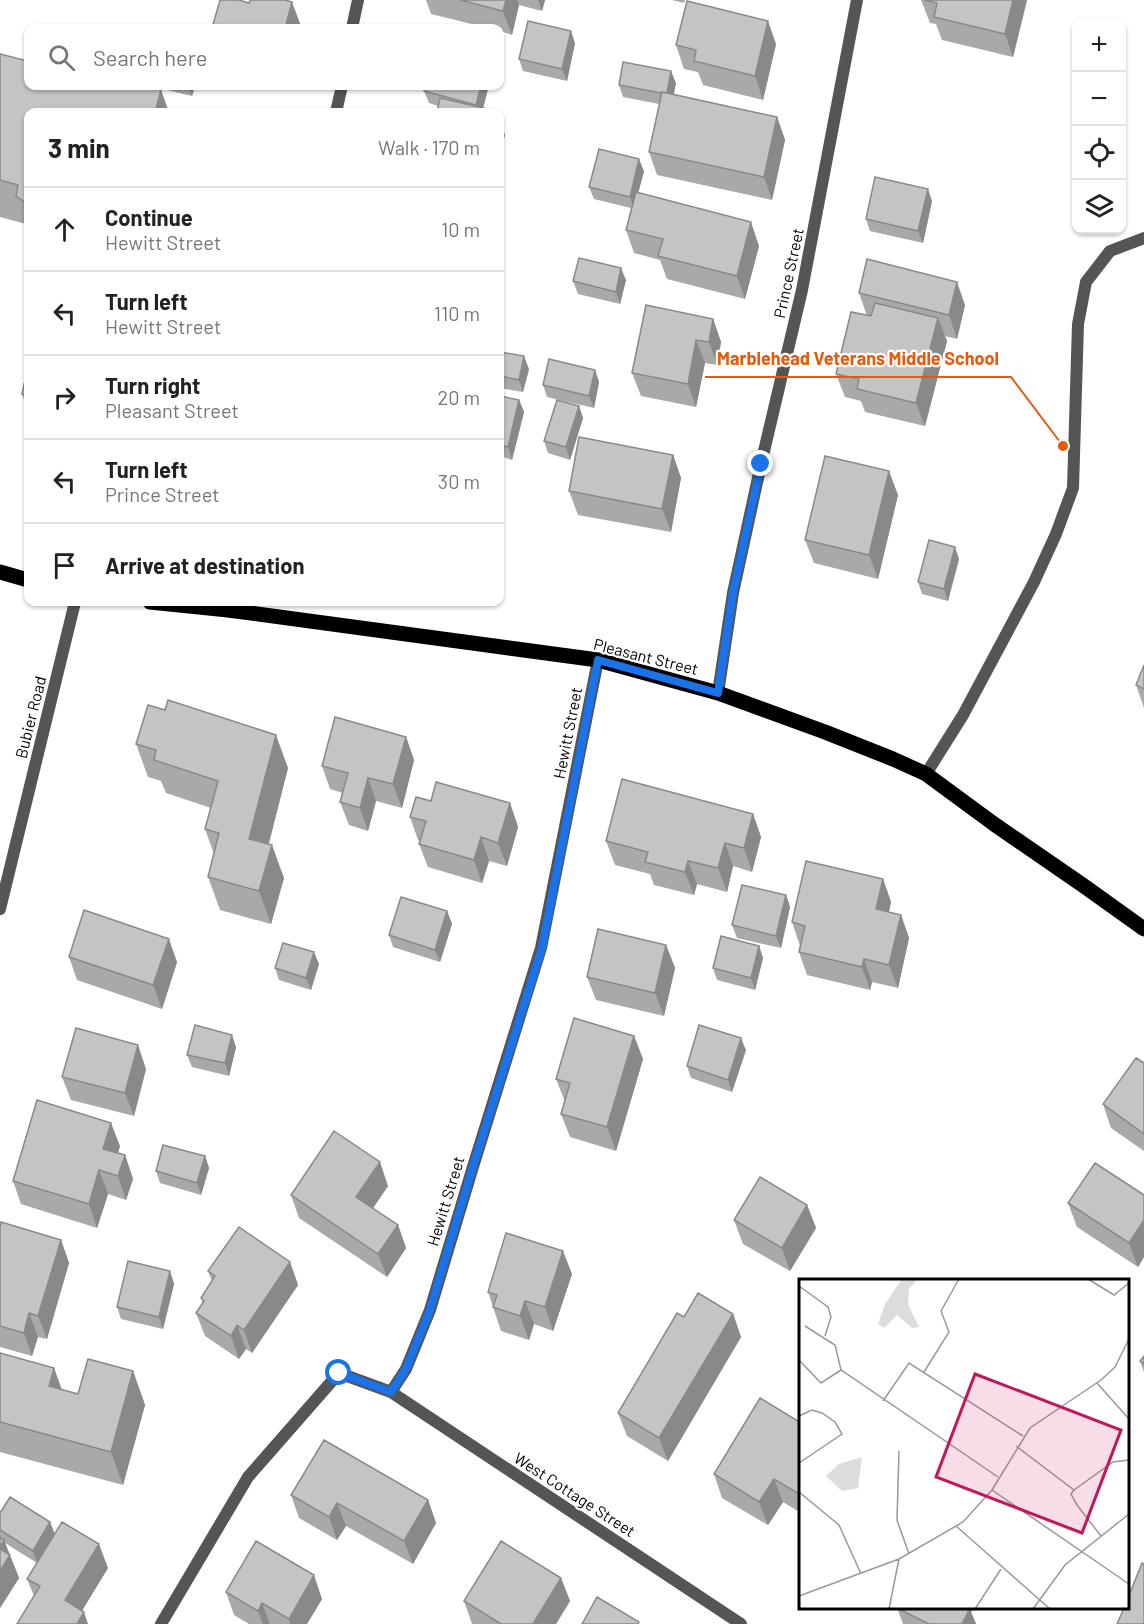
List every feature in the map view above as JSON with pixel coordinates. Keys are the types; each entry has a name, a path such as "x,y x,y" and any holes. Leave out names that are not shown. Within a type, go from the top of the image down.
{"main road":[{"path":"0,572 24,579"},
{"name":"Pleasant Street","path":"229,606 598,660 718,693 834,736 926,774 1144,929"}],"street":[{"path":"353,24 358,0"},
{"name":"Prince Street","path":"718,693 733,593 802,290 857,0"},
{"path":"337,108 341,90"},
{"path":"926,774 963,715 1034,582 1056,534 1073,488 1078,324 1086,282 1110,251 1144,238"},
{"name":"Bubier Road","path":"0,909 74,606"},
{"name":"Hewitt Street","path":"391,1392 406,1369 430,1310 542,948 598,660"},
{"path":"161,1624 248,1477 339,1373 391,1392"},
{"name":"West Cottage Street","path":"391,1392 741,1624"}],"building":[{"path":"220,0 239,0 249,3 250,0 292,2 286,24 213,24"},
{"path":"460,0 506,0 503,11"},
{"path":"924,0 1013,0 1005,34 934,17 937,3"},
{"path":"687,1 768,21 755,76 694,61 696,50 676,45"},
{"path":"528,21 571,31 562,69 519,59"},
{"path":"0,54 24,60 24,90 161,90 156,108 24,108 24,201 16,196 18,185 0,180"},
{"path":"623,62 671,71 667,93 619,85"},
{"path":"424,90 480,90 476,105"},
{"path":"662,92 777,117 764,177 649,152"},
{"path":"440,98 483,108 438,108"},
{"path":"599,149 639,159 630,197 589,187"},
{"path":"875,177 928,189 918,231 866,219"},
{"path":"636,192 751,222 737,276 658,256 663,239 626,230"},
{"path":"579,258 621,268 616,292 573,281"},
{"path":"867,259 957,282 949,315 859,293"},
{"path":"875,303 938,318 916,403 857,389 859,379 836,374 851,312 871,316"},
{"path":"646,305 713,319 709,342 696,340 688,384 632,373"},
{"path":"504,353 524,356 519,380 504,377"},
{"path":"549,359 595,370 589,396 543,385"},
{"path":"504,397 519,400 508,447 504,446"},
{"path":"557,400 579,406 566,447 544,441"},
{"path":"579,437 673,455 662,509 569,491"},
{"path":"825,456 889,471 869,555 805,540"},
{"path":"929,540 955,547 944,589 918,582"},
{"path":"1144,665 1144,689 1136,685"},
{"path":"168,700 276,735 249,839 272,845 259,891 208,877 219,833 205,829 218,781 154,760 156,750 136,744 148,705 165,710"},
{"path":"335,717 406,737 393,784 368,778 360,808 340,802 348,773 322,766"},
{"path":"622,779 753,814 744,848 725,843 718,868 688,861 685,872 645,862 648,852 606,841"},
{"path":"436,782 510,803 498,843 481,837 474,860 419,844 426,821 410,817 416,797 431,801"},
{"path":"806,861 883,879 876,909 901,915 889,965 864,959 862,967 799,952 805,926 792,922"},
{"path":"742,885 786,895 776,936 732,925"},
{"path":"401,897 447,911 435,950 389,935"},
{"path":"84,910 169,939 153,985 69,957"},
{"path":"598,929 666,945 655,993 587,977"},
{"path":"721,936 759,946 751,978 713,968"},
{"path":"283,943 314,952 306,978 275,968"},
{"path":"574,1018 634,1036 607,1127 561,1114 570,1083 556,1079"},
{"path":"195,1025 232,1035 225,1063 187,1055"},
{"path":"699,1025 741,1038 728,1080 687,1066"},
{"path":"76,1028 138,1045 125,1093 62,1077"},
{"path":"1136,1058 1144,1063 1144,1134 1103,1104"},
{"path":"37,1100 111,1123 103,1149 125,1155 118,1176 99,1170 89,1204 13,1181"},
{"path":"334,1131 380,1162 356,1197 398,1225 378,1254 291,1195"},
{"path":"163,1145 205,1156 197,1183 156,1171"},
{"path":"1095,1163 1144,1195 1144,1220 1129,1243 1068,1203"},
{"path":"760,1177 807,1205 782,1248 734,1220"},
{"path":"1,1222 61,1240 38,1316 29,1313 24,1333 0,1326"},
{"path":"239,1227 290,1262 244,1330 237,1325 231,1336 196,1313 204,1301 201,1298 215,1276 208,1271"},
{"path":"506,1233 563,1251 545,1307 525,1301 520,1316 493,1307 497,1295 488,1292"},
{"path":"128,1261 170,1271 159,1317 117,1307"},
{"path":"698,1293 733,1314 659,1438 618,1413 677,1313 684,1317"},
{"path":"0,1353 54,1368 49,1386 78,1394 88,1359 133,1371 111,1452 0,1422"},
{"path":"760,1398 799,1422 799,1494 774,1479 759,1502 714,1474"},
{"path":"324,1440 428,1500 404,1541 337,1503 329,1517 291,1495"},
{"path":"10,1497 50,1522 33,1551 0,1530 0,1513"},
{"path":"62,1522 99,1544 65,1600 84,1612 77,1624 17,1624 40,1586 27,1579"},
{"path":"256,1541 314,1575 289,1619 262,1603 258,1611 226,1592"},
{"path":"501,1541 561,1578 533,1624 501,1624 464,1601"},
{"path":"0,1549 10,1555 0,1571"},
{"path":"1142,1563 1144,1564 1144,1624 1117,1624 1124,1609 1129,1609 1129,1596"},
{"path":"597,1597 639,1622 638,1624 582,1624"},
{"path":"899,1609 970,1609 962,1624 929,1624"}],"place":[{"name":"Marblehead Veterans Middle School","path":"1063,446"}],"route":[{"path":"339,1373 391,1392 406,1369 430,1310 542,948 598,660 718,693 733,593 761,464"}]}
